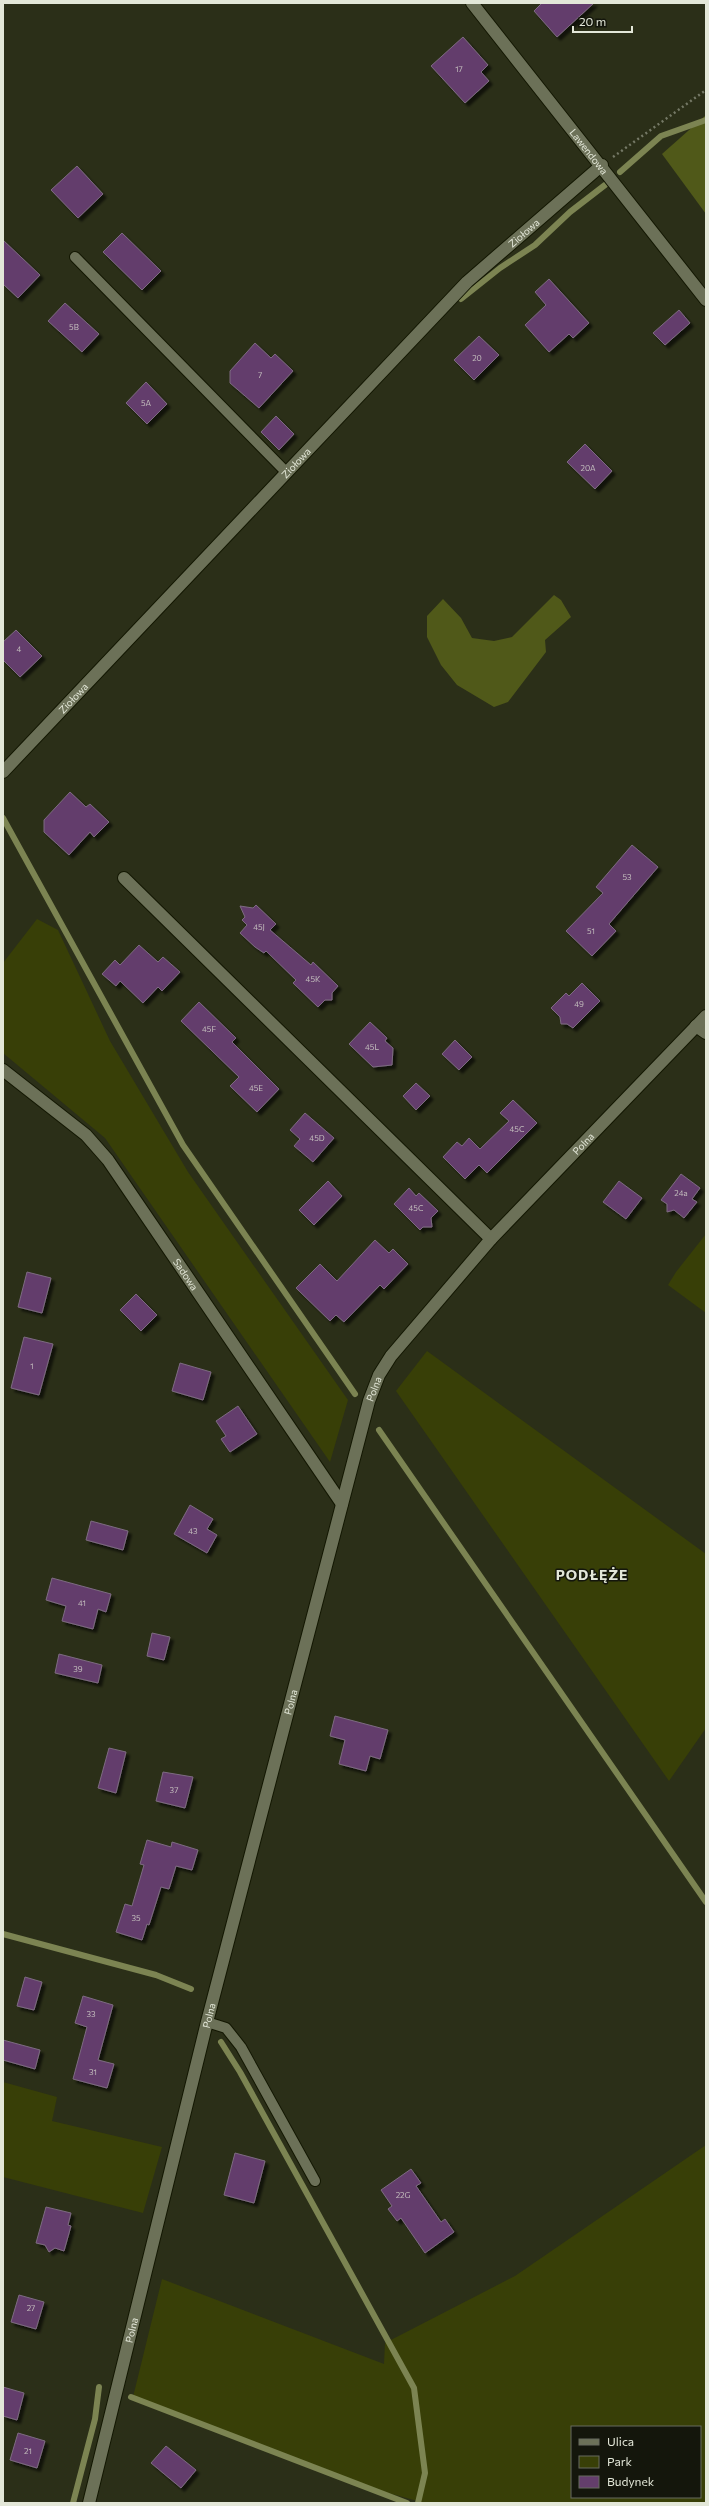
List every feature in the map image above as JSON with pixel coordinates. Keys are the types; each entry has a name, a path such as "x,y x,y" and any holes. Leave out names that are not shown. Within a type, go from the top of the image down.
{"street":[{"name":"Lawendowa","path":"472,3 602,165 706,300"},
{"name":"Ziołowa","path":"3,772 466,282 602,165"},
{"path":"124,878 491,1239"},
{"name":"Polna","path":"89,2503 207,2022 369,1401 379,1375 391,1356 491,1239 706,1016"},
{"path":"696,1026 706,1034"},
{"name":"Sadowa","path":"3,1070 86,1135 108,1160 342,1504"}],"lane":[{"path":"75,258 287,473"},
{"path":"207,2022 226,2028 241,2047 315,2181"}],"path":[{"path":"602,165 706,90"}],"green space":[{"path":"706,115 706,214 662,154"},
{"path":"554,595 561,600 571,617 545,640 546,652 508,702 494,707 457,685 441,665 427,637 427,616 443,599 461,618 472,638 494,641 512,637"},
{"path":"37,919 58,930 110,1041 188,1172 348,1400 330,1462 105,1138 3,1053 3,963"},
{"path":"706,1234 706,1313 668,1285 676,1272"},
{"path":"427,1351 706,1554 706,1728 669,1781 396,1391"},
{"path":"3,2082 57,2097 52,2121 162,2147 143,2213 3,2177"},
{"path":"706,2145 706,2503 425,2503 366,2487 133,2397 162,2279 384,2364 385,2343 515,2276"}],"building":[{"path":"542,3 594,3 557,37 534,11"},
{"path":"463,37 488,65 481,72 489,81 465,103 431,66"},
{"path":"77,166 103,194 78,218 51,190"},
{"path":"122,233 161,271 142,290 103,252"},
{"path":"3,240 40,275 18,298 3,284"},
{"path":"549,279 589,323 573,338 569,334 549,352 525,325 546,305 535,292"},
{"path":"65,303 99,334 82,352 48,321"},
{"path":"679,310 690,323 665,345 653,333"},
{"path":"479,336 499,355 474,380 454,360"},
{"path":"255,343 271,358 275,354 293,371 259,408 230,383 230,371"},
{"path":"146,382 167,404 147,424 126,403"},
{"path":"276,416 294,434 279,450 261,432"},
{"path":"585,444 612,471 595,489 567,462"},
{"path":"16,630 42,656 20,677 3,660 3,642"},
{"path":"70,792 86,807 90,804 109,822 94,837 90,832 69,855 44,832 44,820"},
{"path":"632,845 658,867 609,924 616,931 592,956 566,931 603,893 596,887"},
{"path":"256,905 276,924 270,930 311,965 313,962 338,986 332,993 332,1000 325,1000 318,1007 293,983 296,980 266,951 264,953 255,947 240,933 247,925 242,920 245,917 240,906 253,908"},
{"path":"139,945 158,962 163,957 180,972 162,991 158,987 143,1003 120,981 116,986 102,974 115,960 120,965"},
{"path":"582,983 600,1001 573,1028 567,1024 561,1024 560,1017 551,1008 566,993 569,996"},
{"path":"199,1002 236,1038 232,1042 279,1089 257,1112 230,1086 239,1077 181,1021"},
{"path":"370,1022 387,1038 385,1041 393,1048 392,1065 373,1067 349,1044"},
{"path":"455,1040 472,1057 459,1070 442,1054"},
{"path":"416,1083 430,1096 416,1110 403,1096"},
{"path":"513,1100 537,1123 487,1173 479,1165 465,1179 443,1157 457,1142 462,1146 469,1138 480,1149 509,1121 500,1113"},
{"path":"305,1113 334,1138 313,1162 294,1146 300,1139 290,1130"},
{"path":"681,1174 700,1188 692,1199 697,1202 684,1218 674,1210 667,1212 667,1204 661,1200"},
{"path":"328,1181 342,1196 314,1225 299,1210"},
{"path":"619,1181 642,1198 626,1219 603,1202"},
{"path":"409,1188 416,1196 419,1193 438,1211 431,1218 432,1227 423,1227 420,1230 394,1204"},
{"path":"375,1240 389,1253 393,1249 408,1264 384,1289 380,1285 344,1322 336,1315 330,1321 296,1288 320,1264 337,1281"},
{"path":"27,1272 51,1278 42,1313 18,1307"},
{"path":"136,1294 157,1315 141,1331 120,1310"},
{"path":"24,1337 53,1344 39,1395 11,1388"},
{"path":"180,1363 211,1372 203,1400 172,1391"},
{"path":"238,1406 257,1434 230,1452 221,1439 226,1436 216,1421"},
{"path":"190,1505 213,1519 207,1529 217,1535 207,1553 174,1534"},
{"path":"91,1521 128,1531 123,1550 86,1540"},
{"path":"52,1578 111,1594 106,1612 98,1609 93,1629 62,1621 66,1606 46,1600"},
{"path":"152,1633 170,1637 164,1660 147,1656"},
{"path":"59,1654 102,1665 98,1683 55,1673"},
{"path":"335,1716 388,1730 380,1759 370,1756 366,1771 339,1764 345,1740 330,1736"},
{"path":"109,1748 126,1752 116,1793 98,1788"},
{"path":"163,1772 193,1777 185,1808 156,1801"},
{"path":"147,1840 171,1847 172,1842 198,1850 192,1870 176,1866 169,1889 161,1887 149,1925 147,1924 142,1940 116,1932 125,1904 132,1906 144,1865 140,1864"},
{"path":"25,1977 42,1982 34,2010 17,2006"},
{"path":"83,1996 113,2005 98,2060 114,2064 107,2088 73,2079 87,2027 75,2023"},
{"path":"3,2040 40,2050 35,2069 3,2060"},
{"path":"235,2153 265,2161 254,2203 224,2195"},
{"path":"411,2169 421,2183 416,2186 441,2222 445,2219 454,2232 425,2253 401,2218 397,2221 388,2209 392,2206 381,2190"},
{"path":"46,2207 71,2213 68,2225 71,2226 64,2251 55,2248 49,2252 45,2245 36,2243"},
{"path":"19,2295 44,2302 36,2329 11,2322"},
{"path":"3,2387 24,2393 17,2420 3,2416"},
{"path":"18,2433 45,2441 37,2468 10,2460"},
{"path":"166,2446 196,2470 181,2488 151,2463"}],"waterway":[{"path":"620,172 661,136 706,120"},
{"path":"461,299 500,268 535,245 570,212 605,185"},
{"path":"3,818 183,1145 355,1394"},
{"path":"379,1430 706,1902"},
{"path":"3,1934 156,1975 191,1989"},
{"path":"221,2042 240,2072 414,2388 425,2473 418,2503"},
{"path":"73,2503 95,2419 99,2387"},
{"path":"131,2397 407,2503"}],"district":[{"name":"PODŁĘŻE","path":"592,1574"}]}
